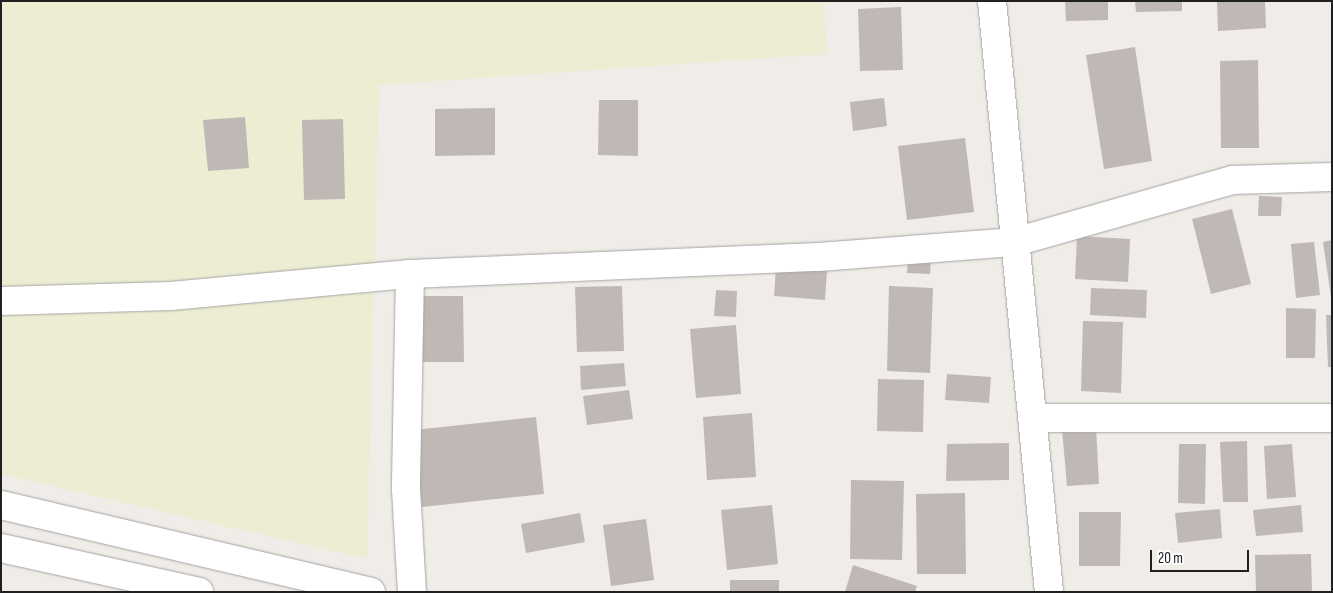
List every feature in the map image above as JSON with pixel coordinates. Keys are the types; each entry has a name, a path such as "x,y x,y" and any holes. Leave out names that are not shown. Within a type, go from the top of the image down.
{"street":[{"path":"992,1 1049,592"},
{"path":"1,301 171,296 410,274 819,257 1016,242 1233,180 1332,177"},
{"path":"410,274 406,489 412,592"},
{"path":"1032,418 1332,418"},
{"path":"1,505 371,592"},
{"path":"1,548 199,592"}],"green space":[{"path":"1,1 824,1 827,54 379,85 367,559 1,474"}],"building":[{"path":"1065,1 1108,1 1108,20 1066,21"},
{"path":"1135,1 1182,1 1182,11 1136,12"},
{"path":"1217,1 1265,1 1266,28 1218,31"},
{"path":"901,7 903,70 860,71 858,9"},
{"path":"1135,47 1152,161 1104,169 1086,55"},
{"path":"1258,60 1259,148 1221,148 1220,61"},
{"path":"884,98 887,126 853,131 850,102"},
{"path":"599,100 638,100 638,156 598,155"},
{"path":"495,108 495,155 435,156 435,109"},
{"path":"245,117 249,168 208,171 203,120"},
{"path":"343,119 345,199 304,200 302,120"},
{"path":"965,138 974,212 907,220 898,146"},
{"path":"1259,196 1282,197 1281,216 1258,216"},
{"path":"1232,209 1251,284 1211,294 1192,219"},
{"path":"1077,236 1130,239 1128,282 1075,279"},
{"path":"1332,240 1332,297 1331,297 1323,242"},
{"path":"1314,242 1320,295 1296,298 1291,244"},
{"path":"908,255 931,257 930,274 907,273"},
{"path":"776,267 827,271 825,300 774,296"},
{"path":"622,286 624,351 577,352 575,287"},
{"path":"889,286 933,288 930,373 887,371"},
{"path":"1091,288 1147,290 1146,318 1090,315"},
{"path":"716,290 737,291 736,317 714,316"},
{"path":"420,296 463,296 464,362 421,362"},
{"path":"1286,308 1316,309 1315,358 1286,358"},
{"path":"1326,315 1332,315 1332,367 1328,367"},
{"path":"1083,321 1123,322 1121,393 1081,391"},
{"path":"736,325 741,394 696,398 690,329"},
{"path":"624,363 626,386 581,390 580,366"},
{"path":"947,374 991,377 989,403 945,400"},
{"path":"878,379 924,380 923,432 877,431"},
{"path":"629,390 633,419 587,425 583,396"},
{"path":"752,413 756,477 707,480 703,417"},
{"path":"536,417 544,494 422,507 414,430"},
{"path":"1096,427 1099,484 1067,486 1062,429"},
{"path":"1247,441 1248,502 1223,502 1220,442"},
{"path":"1009,443 1009,480 946,481 947,444"},
{"path":"1179,444 1206,444 1205,504 1178,503"},
{"path":"1292,444 1296,497 1267,499 1264,446"},
{"path":"851,480 904,481 902,560 850,559"},
{"path":"965,493 966,574 917,574 916,494"},
{"path":"772,505 778,564 727,570 721,510"},
{"path":"1301,505 1303,532 1256,536 1253,510"},
{"path":"1220,509 1222,538 1178,543 1175,513"},
{"path":"1079,512 1121,512 1120,566 1079,566"},
{"path":"580,513 585,542 526,553 521,524"},
{"path":"646,519 654,580 611,586 603,525"},
{"path":"1311,554 1312,592 1256,592 1255,555"},
{"path":"853,565 917,586 915,592 845,592"},
{"path":"730,580 779,580 779,592 730,592"}]}
